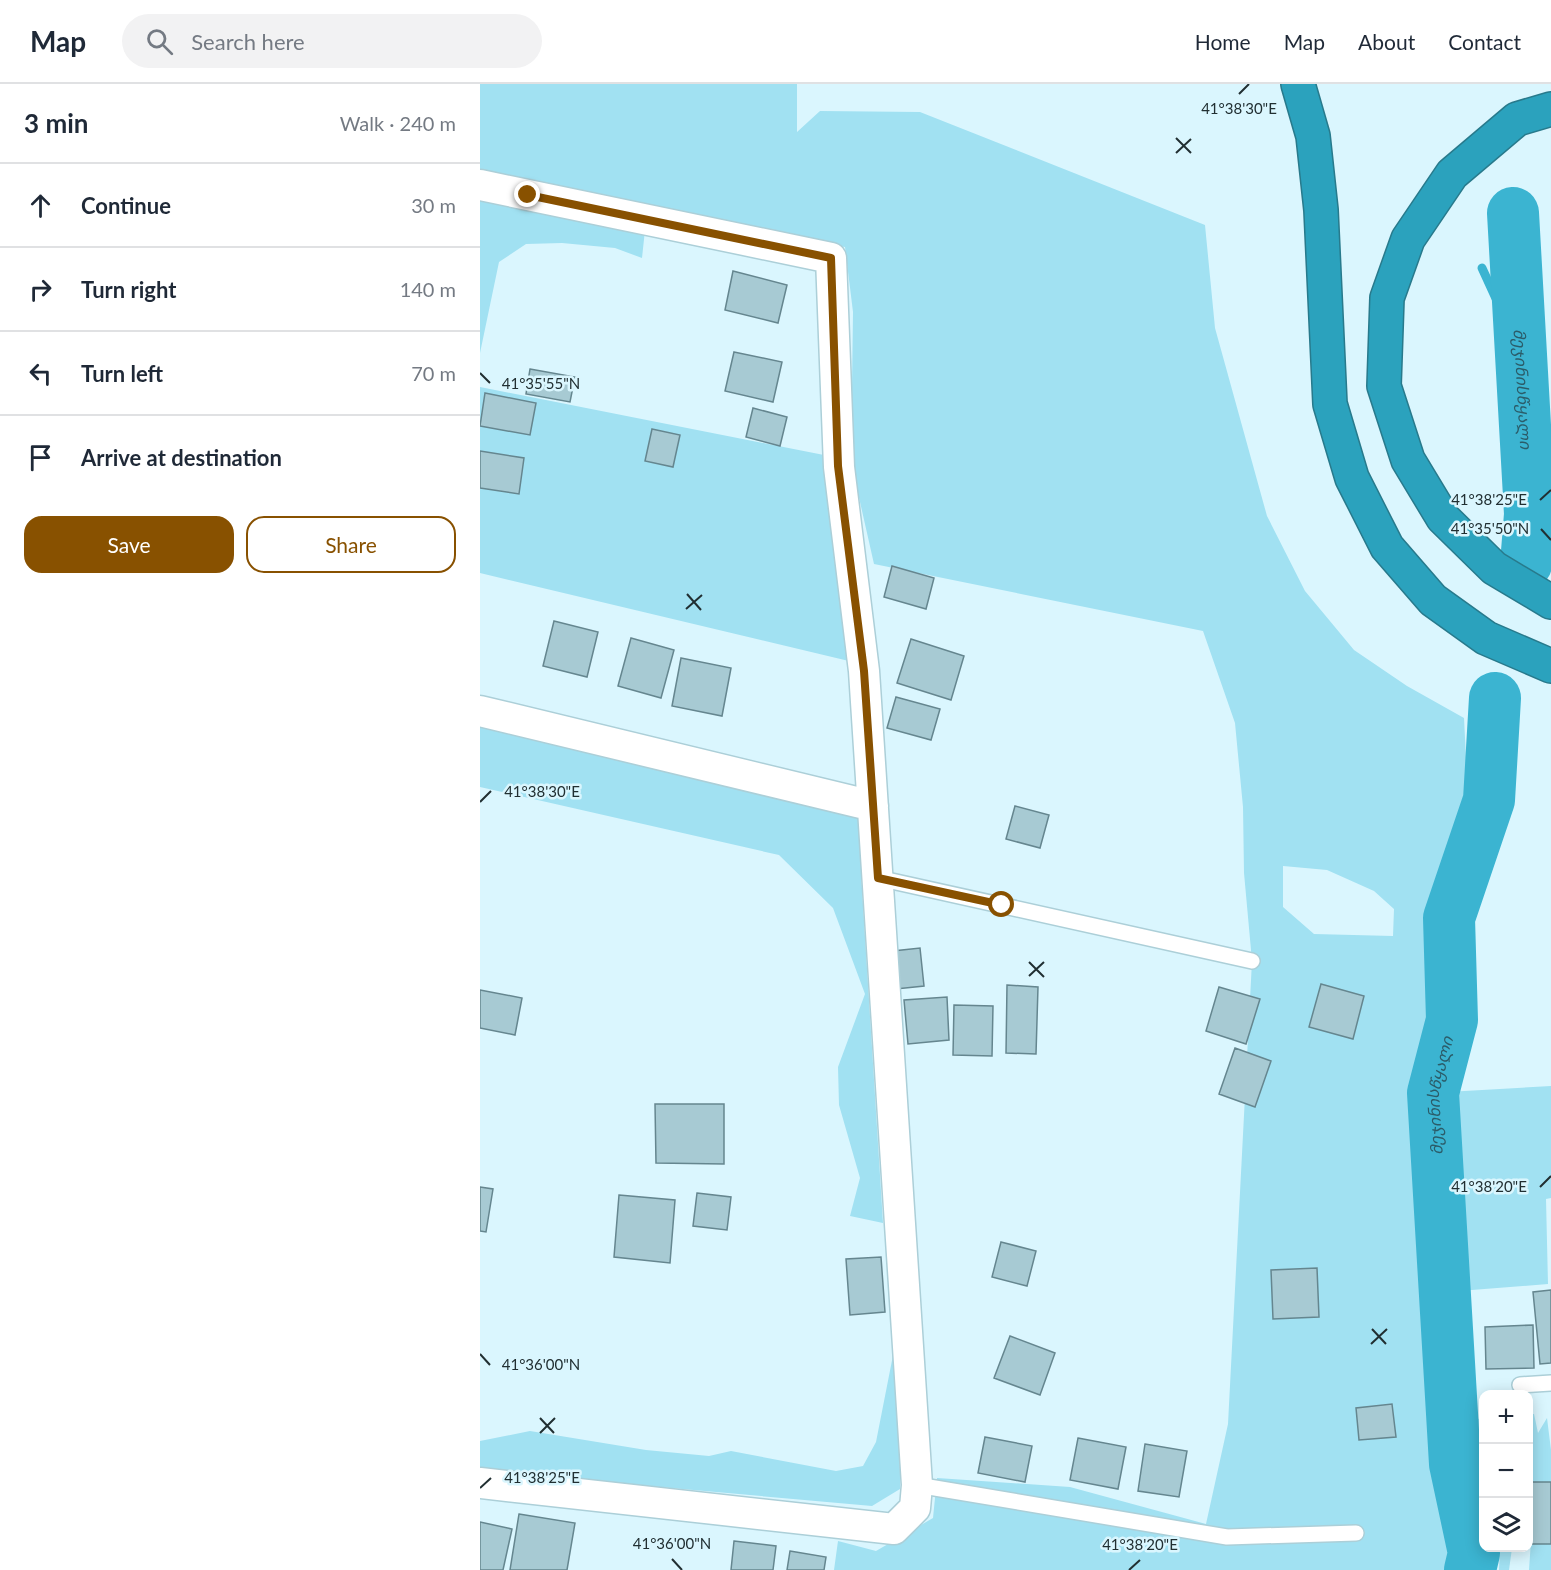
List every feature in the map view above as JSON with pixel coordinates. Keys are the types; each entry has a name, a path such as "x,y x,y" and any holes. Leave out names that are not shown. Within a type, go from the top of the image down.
{"highway":[{"path":"1298,84 1313,136 1321,210 1330,404 1352,478 1387,547 1434,600 1486,638 1551,666"},
{"path":"1551,109 1517,119 1452,174 1408,239 1387,298 1384,386 1408,460 1443,518 1494,568 1551,602"}],"street":[{"path":"480,185 831,258 838,466 864,671 917,1485 915,1508 894,1529 480,1483"},
{"path":"480,711 873,806"}],"lane":[{"path":"878,878 1252,961"},
{"path":"1520,1385 1551,1383"},
{"path":"917,1485 1227,1537 1356,1533"}],"shaded area":[{"path":"480,84 797,84 797,132 820,111 920,112 1205,225 1215,328 1267,516 1305,591 1354,650 1407,686 1464,718 1469,817 1429,917 1434,982 1420,1052 1440,1432 1461,1564 1454,1570 834,1570 838,1541 876,1551 933,1518 937,1478 1070,1487 1206,1524 1228,1424 1252,961 1244,873 1243,807 1235,723 1203,631 874,564 851,462 853,312 845,247 480,173","holes":["1283,866 1327,870 1374,891 1394,909 1393,936 1314,934 1283,907"]},
{"path":"480,194 645,230 642,258 615,248 562,243 526,244 499,262 480,353"},
{"path":"480,387 829,456 853,662 480,573"},
{"path":"480,725 861,816 861,873 883,1223 850,1216 860,1178 839,1105 838,1067 865,994 833,908 779,855 480,787"},
{"path":"1551,1086 1551,1198 1546,1199 1548,1284 1459,1291 1446,1223 1447,1092"},
{"path":"896,1340 904,1385 900,1489 872,1506 480,1471 480,1441 530,1431 646,1450 709,1456 731,1451 836,1471 863,1466 876,1442"},
{"path":"1534,1414 1538,1433 1547,1418 1551,1450 1551,1570 1529,1570 1530,1552 1533,1552"},
{"path":"1479,1418 1479,1450 1475,1421"},
{"path":"1500,1552 1511,1552 1509,1570 1499,1570"}],"building":[{"path":"733,271 787,285 778,323 725,310"},
{"path":"734,352 782,362 773,402 725,391"},
{"path":"530,369 575,377 570,402 526,394"},
{"path":"485,393 536,403 530,435 480,426"},
{"path":"753,408 787,417 780,446 746,437"},
{"path":"652,429 680,435 673,467 645,461"},
{"path":"480,451 524,458 519,494 480,488"},
{"path":"892,566 934,578 926,609 884,597"},
{"path":"554,621 598,632 587,677 543,666"},
{"path":"631,638 674,650 661,698 618,686"},
{"path":"911,639 964,656 951,700 897,683"},
{"path":"681,658 731,668 722,716 672,706"},
{"path":"896,697 940,709 931,740 887,728"},
{"path":"1015,806 1049,815 1040,848 1006,839"},
{"path":"920,948 924,986 896,989 893,951"},
{"path":"1321,984 1364,996 1353,1039 1309,1027"},
{"path":"1007,985 1038,987 1036,1054 1006,1053"},
{"path":"1219,987 1260,999 1246,1044 1206,1031"},
{"path":"480,990 522,998 515,1035 480,1028"},
{"path":"947,997 949,1040 908,1044 904,1000"},
{"path":"954,1005 993,1006 992,1056 953,1055"},
{"path":"1235,1048 1271,1061 1255,1107 1219,1094"},
{"path":"655,1104 724,1104 724,1164 656,1163"},
{"path":"480,1187 493,1189 486,1232 480,1231"},
{"path":"697,1193 731,1197 727,1230 693,1226"},
{"path":"619,1195 675,1200 670,1263 614,1257"},
{"path":"1001,1242 1036,1251 1027,1286 992,1277"},
{"path":"881,1257 885,1312 850,1315 846,1259"},
{"path":"1317,1268 1319,1317 1273,1319 1271,1270"},
{"path":"1551,1290 1551,1363 1540,1364 1533,1292"},
{"path":"1533,1325 1534,1368 1486,1369 1485,1327"},
{"path":"1010,1336 1055,1353 1040,1395 994,1378"},
{"path":"1392,1404 1396,1437 1359,1440 1356,1408"},
{"path":"985,1437 1032,1446 1025,1482 978,1473"},
{"path":"1078,1438 1126,1447 1118,1489 1070,1480"},
{"path":"1145,1444 1187,1451 1179,1497 1138,1491"},
{"path":"1533,1482 1551,1482 1551,1544 1533,1544"},
{"path":"519,1514 575,1523 567,1570 510,1570"},
{"path":"480,1522 512,1529 503,1570 480,1570"},
{"path":"734,1541 776,1546 773,1570 731,1570"},
{"path":"790,1551 826,1557 824,1570 787,1570"}],"waterway":[{"name":"მეჯინისწყალი","path":"1513,213 1530,514 1526,564"},
{"path":"1482,268 1520,351"},
{"name":"მეჯინისწყალი","path":"1470,1570 1474,1553 1455,1464 1433,1093 1452,1020 1449,918 1489,800 1495,698"}],"route":[{"path":"528,195 831,258 838,466 864,671 878,878 1002,905"}]}
